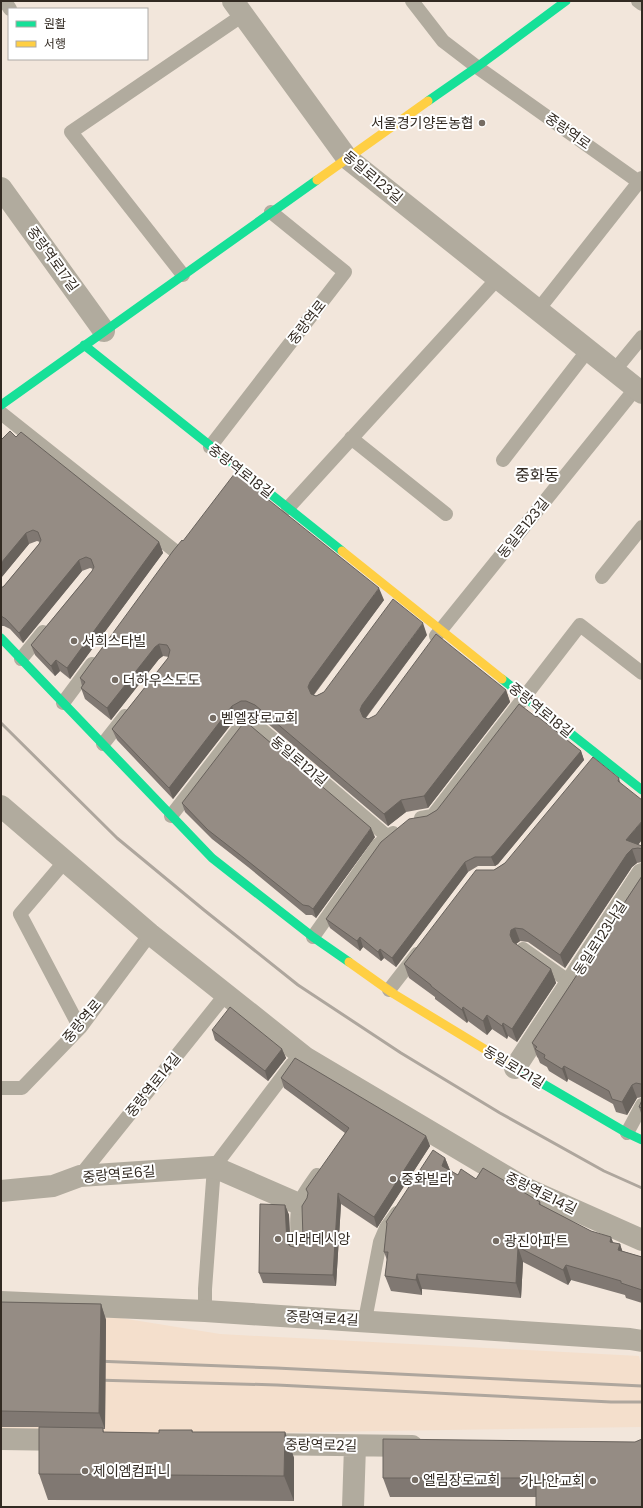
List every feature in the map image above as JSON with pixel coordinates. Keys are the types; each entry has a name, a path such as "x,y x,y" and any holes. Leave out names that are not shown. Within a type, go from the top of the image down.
{"street":[{"path":"1,405 477,67 566,1"},
{"name":"동일로123길","path":"238,8 347,158 639,390"},
{"name":"중랑역로17길","path":"1,188 104,331"},
{"name":"중랑역로18길","path":"84,345 642,790"},
{"name":"동일로121길","path":"1,638 212,858 313,937 389,990 515,1068 627,1133 642,1140"},
{"name":"중랑역로14길","path":"1,806 150,934 306,1058 440,1146 525,1188 642,1240"},
{"name":"동일로123나길","path":"515,1068 642,874"},
{"name":"중랑역로6길","path":"1,1191 53,1186 80,1176 214,1167 299,1204"},
{"name":"중랑역로4길","path":"1,1302 365,1320 622,1338 642,1341"},
{"path":"1,1439 88,1441"},
{"name":"중랑역로2길","path":"237,1444 435,1447"},
{"path":"354,1507 356,1446"}],"lane":[{"name":"중랑역로","path":"412,1 443,41 477,67 640,180"},
{"path":"638,1 642,4"},
{"name":"동일로123길","path":"183,275 71,132 238,8"},
{"path":"538,310 640,180"},
{"name":"중랑역로","path":"210,447 345,272 271,212"},
{"path":"288,508 498,278"},
{"path":"614,370 642,337"},
{"path":"504,460 588,350"},
{"name":"동일로123길","path":"441,630 639,390"},
{"path":"1,413 175,551"},
{"path":"351,438 446,514"},
{"path":"230,483 240,470"},
{"path":"602,577 642,527"},
{"path":"166,564 185,539"},
{"path":"388,608 397,596"},
{"path":"21,659 50,624"},
{"path":"313,937 378,845 405,822 416,818 429,817 434,814 580,625 642,673"},
{"path":"427,648 441,630"},
{"path":"63,703 100,652"},
{"path":"103,744 132,707"},
{"name":"동일로121길","path":"171,816 243,723 248,722 254,723 388,837"},
{"path":"589,768 599,756"},
{"path":"65,861 20,914 80,1028"},
{"name":"중랑역로","path":"1,1088 22,1088 80,1028 150,934"},
{"path":"389,990 423,946"},
{"name":"동일로123나길","path":"523,949 571,983"},
{"name":"중랑역로14길","path":"80,1176 226,994"},
{"path":"205,1311 205,1289 214,1167 300,1053"},
{"path":"627,1133 642,1105"},
{"path":"298,1248 297,1223 299,1204 302,1197 322,1168"},
{"path":"365,1320 382,1236 403,1203"}],"shaded area":[{"path":"1,1314 121,1318 220,1334 639,1356 642,1369 642,1427 118,1435 1,1431"}],"building":[{"path":"10,431 16,437 21,432 159,542 67,668 56,660 51,666 31,645 92,571 94,567 91,559 86,557 79,560 19,633 6,619 1,616 1,588 41,540 38,532 33,530 26,533 1,563 1,440"},
{"path":"235,473 379,588 310,682 308,687 311,694 316,696 324,692 393,599 423,623 362,705 360,710 363,717 368,719 376,715 436,634 506,690 424,796 401,800 384,814 255,705 246,701 241,701 232,706 169,788 112,729 168,658 170,650 167,645 159,644 155,647 107,708 81,688 85,682 80,678 173,551 182,540 183,541"},
{"path":"519,704 536,717 537,716 581,751 494,855 491,857 475,857 465,862 392,958 380,949 378,952 360,937 357,941 326,919 381,842 409,819 427,816 437,810"},
{"path":"245,721 371,828 313,909 309,906 303,905 208,830 182,803"},
{"path":"593,757 619,778 618,781 642,800 642,821 626,840 642,846 642,849 632,849 627,854 560,955 523,929 515,928 511,930 510,935 513,942 551,969 512,1029 503,1023 502,1026 487,1015 483,1021 463,1007 462,1010 404,964 476,870 494,870 505,863"},
{"path":"642,876 642,1085 636,1083 632,1085 622,1102 612,1099 609,1091 564,1066 562,1069 544,1058 545,1055 535,1049 537,1047 532,1043"},
{"path":"230,1007 282,1049 265,1071 212,1030"},
{"path":"295,1058 426,1136 374,1217 338,1193 333,1275 259,1273 260,1204 285,1205 287,1243 294,1247 299,1246 303,1239 302,1206 307,1198 308,1193 306,1189 349,1128 281,1078"},
{"path":"642,1100 642,1108 639,1107"},
{"path":"433,1150 445,1158 442,1166 458,1175 461,1169 476,1179 483,1168 540,1202 539,1204 591,1231 611,1237 610,1242 620,1244 618,1250 642,1257 642,1290 621,1283 621,1281 566,1265 563,1270 518,1247 516,1283 417,1274 416,1280 385,1276 388,1252 384,1252 386,1222"},
{"path":"1,1302 101,1304 99,1413 1,1411"},
{"path":"39,1427 103,1428 103,1432 159,1433 159,1430 192,1430 192,1432 285,1432 284,1476 39,1474"},
{"path":"383,1439 635,1442 642,1439 642,1507 536,1507 536,1478 383,1478"}],"railway":[{"path":"1,723 117,838 298,985 401,1053 500,1113 604,1171 642,1188"},
{"path":"95,1361 276,1368 642,1386"},
{"path":"95,1380 277,1385 611,1402 642,1402"}],"traffic: fast":[{"path":"428,101 477,67 566,1"},
{"path":"1,405 317,180"},
{"path":"84,345 342,551"},
{"path":"1,638 212,858 313,937 349,962"},
{"path":"502,679 642,790"},
{"path":"509,1064 627,1133 642,1140"}],"traffic: slow":[{"path":"317,180 428,101"},
{"path":"342,551 502,679"},
{"path":"349,962 394,994 509,1064"}],"place":[{"name":"서울경기양돈농협","path":"482,123"},
{"name":"서희스타빌","path":"74,641"},
{"name":"더하우스도도","path":"115,680"},
{"name":"벧엘장로교회","path":"213,718"},
{"name":"중화빌라","path":"393,1179"},
{"name":"미래데시앙","path":"278,1239"},
{"name":"광진아파트","path":"496,1241"},
{"name":"제이엠컴퍼니","path":"85,1471"},
{"name":"엘림장로교회","path":"415,1480"},
{"name":"가나안교회","path":"593,1481"}],"district":[{"name":"중화동","path":"537,475"}]}
